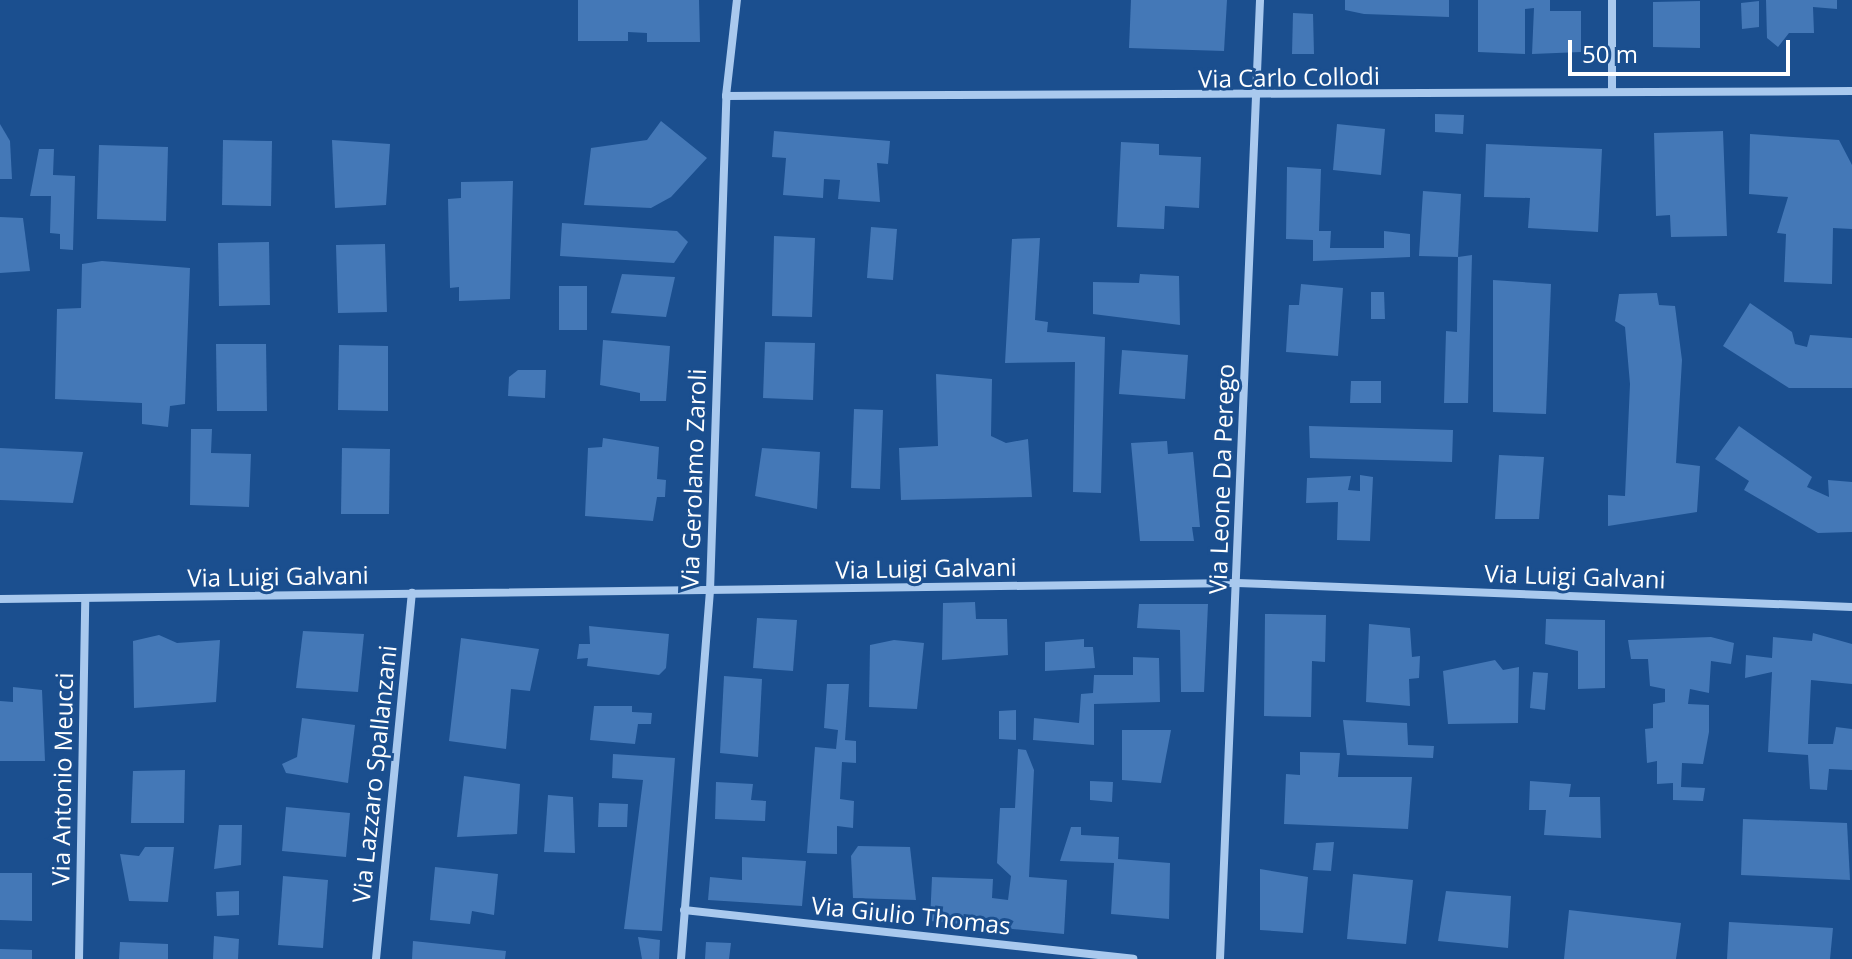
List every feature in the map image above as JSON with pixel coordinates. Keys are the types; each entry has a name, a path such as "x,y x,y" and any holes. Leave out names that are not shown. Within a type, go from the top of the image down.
{"street":[{"name":"Via Gerolamo Zaroli","path":"681,959 710,591 726,96 737,0"},
{"name":"Via Leone Da Perego","path":"1220,959 1260,0"},
{"path":"1612,0 1612,88"},
{"name":"Via Carlo Collodi","path":"726,96 1256,99 1612,88 1852,91"},
{"name":"Via Luigi Galvani","path":"0,599 1237,583 1852,607"},
{"name":"Via Lazzaro Spallanzani","path":"376,959 412,593"},
{"name":"Via Antonio Meucci","path":"79,959 85,599"},
{"name":"Via Giulio Thomas","path":"684,910 1133,959"}],"building":[{"path":"578,0 699,0 700,42 647,42 647,33 628,32 628,41 578,41"},
{"path":"1131,0 1227,0 1224,51 1129,48"},
{"path":"1345,0 1449,0 1449,17 1364,14 1345,10"},
{"path":"1478,0 1550,0 1550,11 1581,11 1581,52 1532,54 1534,8 1525,9 1525,54 1478,52"},
{"path":"1766,0 1837,0 1837,9 1813,7 1814,33 1789,33 1778,47 1767,38"},
{"path":"1700,1 1700,48 1653,47 1653,2"},
{"path":"1759,1 1759,27 1742,29 1741,3"},
{"path":"1293,13 1313,14 1314,54 1292,54"},
{"path":"1435,114 1464,115 1463,134 1435,132"},
{"path":"661,121 707,158 671,197 651,208 584,205 591,148 647,140"},
{"path":"0,124 10,141 12,179 0,179"},
{"path":"1337,124 1385,129 1381,175 1333,170"},
{"path":"774,131 890,141 888,164 877,163 880,202 838,199 840,180 824,179 823,198 783,195 786,158 772,157"},
{"path":"1723,131 1727,236 1671,237 1670,215 1656,216 1654,133"},
{"path":"1750,134 1839,140 1852,165 1852,229 1833,228 1832,284 1784,282 1786,234 1777,233 1788,197 1749,194"},
{"path":"223,140 272,141 271,206 222,205"},
{"path":"332,140 390,144 386,205 335,208"},
{"path":"1121,142 1159,144 1159,155 1201,157 1199,208 1165,206 1164,229 1117,227"},
{"path":"1486,144 1602,149 1598,232 1528,228 1530,198 1484,197"},
{"path":"99,145 168,147 166,221 97,219"},
{"path":"39,149 54,149 53,175 75,176 73,250 60,249 60,234 50,233 51,196 30,196"},
{"path":"1287,167 1321,169 1319,231 1331,231 1330,248 1384,248 1384,231 1410,234 1410,257 1313,261 1313,240 1286,239"},
{"path":"513,181 510,299 459,301 459,287 450,288 448,199 461,198 461,182"},
{"path":"1423,191 1461,194 1458,257 1419,256"},
{"path":"0,217 23,218 30,271 0,273"},
{"path":"562,223 677,231 688,242 674,263 560,256"},
{"path":"871,227 897,229 893,280 867,278"},
{"path":"774,236 815,238 812,317 772,316"},
{"path":"1040,238 1035,320 1048,322 1047,332 1105,337 1101,493 1073,492 1075,362 1005,363 1012,239"},
{"path":"269,242 270,305 219,306 218,243"},
{"path":"385,244 387,312 338,313 336,245"},
{"path":"1472,255 1468,403 1444,403 1446,331 1457,332 1458,257"},
{"path":"102,261 190,268 185,404 170,406 168,427 142,424 142,403 55,399 57,309 81,308 82,264"},
{"path":"622,274 675,277 666,317 611,313"},
{"path":"1140,274 1179,276 1180,325 1093,314 1093,282 1139,283"},
{"path":"1493,280 1551,284 1546,414 1493,412"},
{"path":"1301,284 1343,288 1338,356 1286,352 1289,305 1299,305"},
{"path":"559,286 587,286 587,330 559,330"},
{"path":"1371,292 1384,292 1385,319 1371,319"},
{"path":"1657,293 1659,305 1675,306 1682,360 1676,463 1700,466 1697,512 1608,526 1608,495 1625,496 1630,384 1625,327 1615,321 1619,294"},
{"path":"1750,303 1792,332 1795,344 1807,347 1810,335 1852,338 1852,388 1789,388 1723,346"},
{"path":"603,340 670,346 666,401 640,401 640,393 600,385"},
{"path":"765,342 815,343 813,400 763,398"},
{"path":"216,344 266,344 267,411 217,411"},
{"path":"339,345 388,346 388,411 338,410"},
{"path":"1122,350 1188,355 1185,399 1119,394"},
{"path":"518,370 546,370 545,398 508,396 509,377"},
{"path":"936,374 992,379 991,436 1006,443 1028,439 1032,497 901,500 899,448 938,446"},
{"path":"1351,381 1381,381 1381,403 1350,403"},
{"path":"854,409 883,410 880,489 851,488"},
{"path":"1309,426 1453,430 1452,462 1310,458"},
{"path":"1739,426 1812,477 1807,487 1829,497 1828,480 1852,482 1852,532 1818,533 1744,490 1749,481 1715,459"},
{"path":"191,429 212,429 211,453 251,454 249,507 190,505"},
{"path":"603,438 659,447 657,479 666,480 665,497 657,497 653,521 585,516 588,448 602,447"},
{"path":"1167,441 1168,454 1193,452 1200,527 1192,527 1194,541 1140,541 1131,443"},
{"path":"0,448 83,452 73,503 0,500"},
{"path":"342,448 390,449 389,514 341,514"},
{"path":"762,448 820,452 817,509 755,496"},
{"path":"1499,455 1544,457 1539,519 1495,519"},
{"path":"1360,475 1373,477 1370,541 1337,540 1338,502 1306,503 1307,478 1351,476 1348,490 1360,491"},
{"path":"975,602 976,619 1007,619 1008,655 942,660 943,603"},
{"path":"1139,604 1208,604 1204,692 1181,692 1180,630 1137,628"},
{"path":"1265,614 1326,615 1325,662 1312,661 1311,717 1264,716"},
{"path":"757,618 797,620 793,671 753,668"},
{"path":"1546,619 1605,620 1605,688 1578,689 1578,651 1545,644"},
{"path":"1369,624 1410,628 1412,657 1420,656 1419,678 1409,679 1410,706 1366,702"},
{"path":"589,626 669,634 666,668 659,675 587,666 588,658 577,659 579,644 590,644"},
{"path":"303,631 364,634 358,692 296,688"},
{"path":"1813,633 1852,644 1852,684 1811,680 1808,744 1833,744 1836,727 1852,729 1852,770 1829,769 1827,790 1810,789 1808,755 1768,752 1772,672 1745,678 1746,655 1772,658 1773,637 1812,641"},
{"path":"159,635 177,643 220,640 216,702 134,708 133,641"},
{"path":"1711,637 1734,643 1731,664 1711,661 1709,693 1690,689 1688,704 1709,705 1709,732 1703,764 1682,763 1681,787 1705,788 1703,801 1673,800 1673,783 1657,784 1657,761 1647,763 1645,729 1653,728 1653,704 1665,702 1665,689 1650,686 1648,659 1631,659 1628,640"},
{"path":"461,638 539,649 530,691 511,689 506,749 449,741"},
{"path":"1084,639 1084,647 1093,647 1095,668 1045,671 1045,642"},
{"path":"894,640 924,643 917,709 869,707 870,645"},
{"path":"1133,657 1159,658 1160,702 1094,704 1094,745 1033,740 1034,718 1079,723 1081,694 1093,693 1094,675 1133,675"},
{"path":"1495,660 1503,670 1519,667 1518,723 1448,724 1443,671"},
{"path":"1533,672 1548,673 1545,710 1530,708"},
{"path":"724,676 762,679 758,757 720,753"},
{"path":"827,684 849,684 845,740 856,741 856,763 842,762 840,799 854,801 853,828 837,826 837,854 807,853 815,747 836,749 838,730 824,728"},
{"path":"13,687 42,690 45,761 0,761 0,701 13,702"},
{"path":"594,706 632,706 632,712 652,713 651,724 638,724 635,744 590,740"},
{"path":"1016,710 1016,740 999,739 999,711"},
{"path":"302,718 355,725 348,783 286,773 282,764 297,757"},
{"path":"1343,720 1407,723 1408,745 1434,746 1433,758 1347,755"},
{"path":"1122,730 1171,730 1161,783 1122,780"},
{"path":"1018,749 1026,750 1034,770 1029,877 1067,880 1064,934 930,921 932,877 993,879 992,898 1008,900 1011,876 997,863 1000,808 1015,808"},
{"path":"1300,752 1340,753 1338,777 1412,777 1408,829 1284,824 1286,774 1300,775"},
{"path":"613,754 675,758 662,931 624,929 643,780 612,778"},
{"path":"185,770 184,823 131,823 133,771"},
{"path":"464,776 520,784 517,834 457,837"},
{"path":"1090,781 1113,782 1112,802 1090,800"},
{"path":"1530,781 1571,784 1569,797 1600,797 1601,838 1544,835 1546,810 1529,810"},
{"path":"716,782 753,784 751,800 766,801 765,821 715,819"},
{"path":"548,795 573,797 575,853 544,852"},
{"path":"599,803 628,804 627,827 598,827"},
{"path":"286,807 350,813 346,857 282,851"},
{"path":"1743,819 1847,823 1850,880 1741,875"},
{"path":"219,825 242,825 241,865 214,869"},
{"path":"1071,827 1081,827 1081,835 1119,837 1118,859 1170,863 1169,919 1111,914 1114,863 1060,861"},
{"path":"1334,842 1331,871 1313,870 1316,843"},
{"path":"858,846 910,847 916,900 853,898 851,856"},
{"path":"145,847 174,847 168,902 129,901 120,854 139,856"},
{"path":"742,857 806,861 802,906 708,900 710,877 742,880"},
{"path":"435,867 498,874 494,915 472,911 470,924 430,920"},
{"path":"1260,869 1308,877 1303,933 1260,930"},
{"path":"0,873 32,873 32,921 0,920"},
{"path":"1353,874 1413,880 1406,944 1347,939"},
{"path":"283,876 328,880 323,948 278,945"},
{"path":"239,891 239,915 217,916 216,892"},
{"path":"1446,891 1511,896 1508,948 1438,941"},
{"path":"1569,910 1681,923 1676,959 1564,959"},
{"path":"1729,922 1833,928 1830,959 1727,959"},
{"path":"214,936 239,939 238,959 213,959"},
{"path":"638,937 660,940 659,959 642,959"},
{"path":"413,941 506,951 505,959 412,959"},
{"path":"120,942 168,944 168,959 119,959"},
{"path":"706,942 731,943 729,959 705,959"},
{"path":"0,949 32,950 32,959 0,959"}]}
